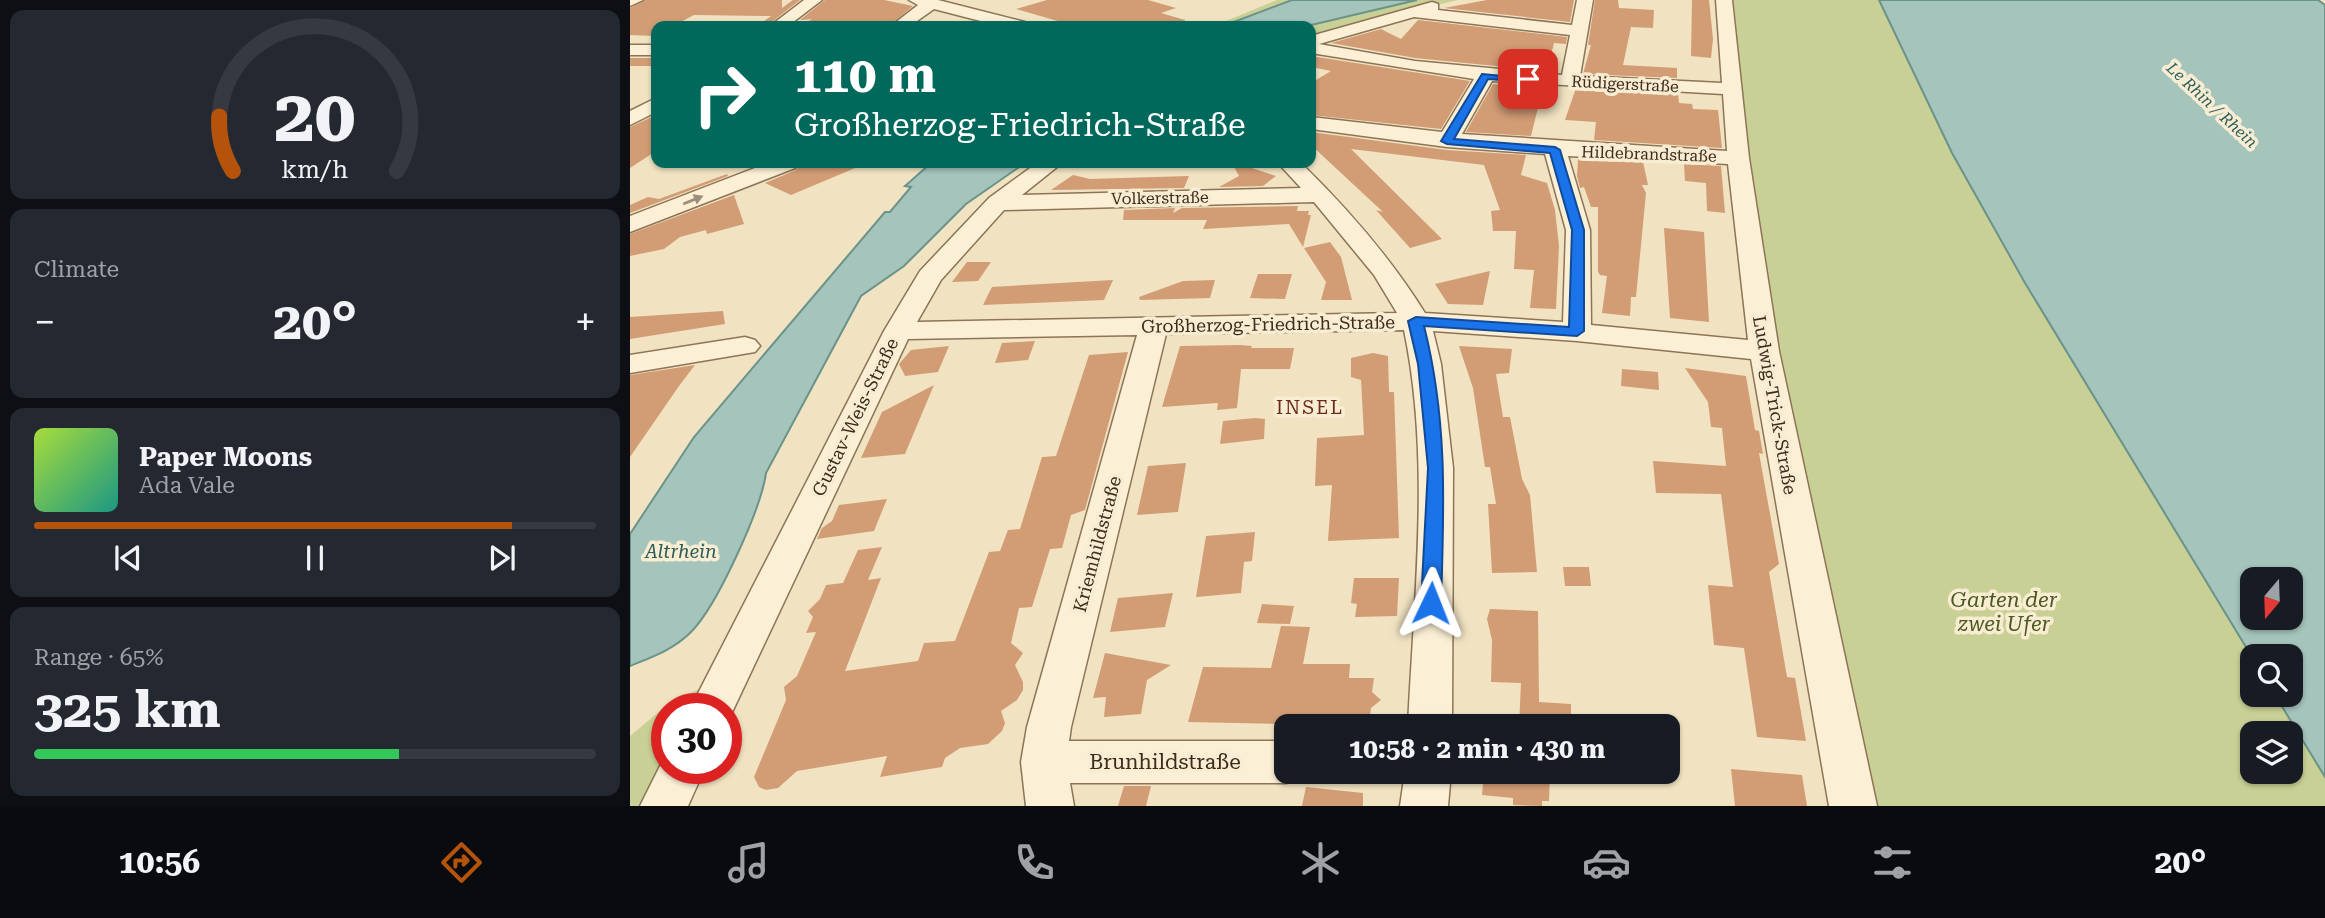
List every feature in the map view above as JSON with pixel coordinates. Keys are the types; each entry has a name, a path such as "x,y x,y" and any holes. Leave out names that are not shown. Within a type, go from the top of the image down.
{"street":[{"path":"630,1 635,0"},
{"path":"785,21 814,0"},
{"path":"1316,40 1411,12 1468,0"},
{"path":"1570,82 1585,0"},
{"name":"Ludwig-Trick-Straße","path":"1724,0 1738,158 1763,351 1853,806"},
{"path":"904,21 924,2 999,21"},
{"path":"1411,12 1579,31"},
{"name":"Rüdigerstraße","path":"1316,49 1485,76 1732,89"},
{"path":"630,50 651,50"},
{"path":"1447,141 1485,76"},
{"name":"Hildebrandstraße","path":"1316,124 1447,141 1555,150 1738,158"},
{"path":"1555,150 1578,230 1577,331"},
{"path":"630,225 774,168"},
{"name":"Gustav-Weis-Straße","path":"720,693 898,331 929,277 997,202 1044,168"},
{"path":"1294,168 1322,195 1386,272 1416,321 1426,364 1436,468 1430,714"},
{"name":"Volkerstraße","path":"997,202 1322,195"},
{"name":"Großherzog-Friedrich-Straße","path":"898,331 1416,321 1577,331 1763,351"},
{"name":"Kriemhildstraße","path":"1047,784 1049,727 1154,327"},
{"path":"630,365 745,346"},
{"name":"Brunhildstraße","path":"1047,784 1274,763"},
{"path":"664,806 674,784"},
{"path":"1424,806 1427,784"}],"green space":[{"path":"1277,0 1458,0 1351,25 1316,36 1316,21 1226,21"},
{"name":"Garten der zwei Ufer","path":"1718,0 1879,0 1952,153 2025,283 2244,644 2240,644 2240,707 2282,707 2291,721 2240,721 2240,784 2303,784 2303,741 2325,777 2325,806 1851,806"},
{"path":"651,718 651,782 638,806 630,806 630,736"}],"water":[{"path":"1292,0 1417,0 1316,24 1316,21 1236,21"},
{"name":"Le Rhin / Rhein","path":"1879,0 2318,0 2325,5 2325,777 2303,741 2303,721 2291,721 2282,707 2303,707 2303,644 2244,644 2025,283 1952,153"},
{"name":"Altrhein","path":"925,168 1018,168 966,204 904,266 861,296 766,473 747,532 713,601 691,632 677,644 630,666 630,534 694,437 885,212 890,212 911,187 905,186"}],"building":[{"path":"645,0 782,0 782,8 793,0 800,0 773,21 764,21 771,16 694,15 683,21 651,21 651,36 630,35 630,8"},
{"path":"825,0 884,0 913,6 895,21 800,20"},
{"path":"1047,0 1148,0 1176,8 1161,13 1185,21 1058,21 1016,9"},
{"path":"1487,0 1574,0 1570,22 1444,8"},
{"path":"1595,0 1618,0 1619,8 1654,10 1653,28 1631,27 1623,65 1677,68 1677,78 1583,74 1591,45 1588,45"},
{"path":"1692,0 1709,0 1713,39 1711,58 1691,56"},
{"path":"1418,20 1567,37 1566,44 1554,43 1547,71 1415,58 1331,43 1381,29 1401,39"},
{"path":"1316,57 1470,81 1441,129 1316,116 1316,80 1331,71 1316,68"},
{"path":"630,58 651,58 651,66 630,66"},
{"path":"1493,84 1543,87 1531,136 1466,132"},
{"path":"1576,88 1678,94 1679,103 1692,104 1693,109 1718,110 1722,148 1594,140 1596,122 1565,120"},
{"path":"651,117 651,154 630,168 630,127"},
{"path":"1316,133 1447,150 1526,155 1521,175 1547,183 1555,210 1559,246 1556,309 1530,308 1534,270 1514,269 1516,231 1493,231 1491,211 1500,210 1484,165 1351,149 1442,239 1410,248 1376,210 1383,212 1316,150"},
{"path":"1578,159 1643,162 1648,185 1642,185 1646,193 1636,297 1631,297 1630,316 1602,313 1607,276 1598,272 1598,207 1591,207 1584,187 1580,188 1577,176"},
{"path":"1684,164 1721,166 1725,213 1707,211 1706,183 1685,181"},
{"path":"855,168 791,195 765,183 796,170"},
{"path":"1235,168 1252,168 1276,176 1263,186 1219,187 1239,176"},
{"path":"727,174 728,176 630,213 630,205 648,197 659,199"},
{"path":"1073,175 1090,179 1189,176 1184,188 1051,190"},
{"path":"734,195 744,224 707,234 706,230 680,237 664,249 630,256 630,234"},
{"path":"1298,206 1297,211 1309,211 1308,215 1311,215 1303,247 1289,224 1203,229 1207,220 1123,220 1124,210 1175,208 1173,213 1182,208"},
{"path":"1664,228 1704,232 1709,322 1670,318"},
{"path":"1330,242 1341,257 1352,300 1321,300 1326,282 1304,248"},
{"path":"967,262 991,262 978,281 952,282"},
{"path":"1490,271 1483,305 1448,304 1435,284"},
{"path":"1258,274 1292,274 1285,299 1250,298"},
{"path":"1113,280 1104,300 983,305 992,287"},
{"path":"1215,280 1210,298 1140,300 1139,297 1183,281"},
{"path":"723,311 725,324 630,339 630,317"},
{"path":"1035,341 1028,360 995,363 1002,343"},
{"path":"949,346 938,372 905,376 899,364 911,350"},
{"path":"1180,346 1252,346 1251,348 1294,348 1290,369 1241,369 1237,408 1217,410 1218,403 1162,407"},
{"path":"1459,346 1512,349 1509,373 1496,374 1503,417 1510,417 1522,479 1530,495 1537,572 1492,573 1488,504 1496,504 1490,467 1485,467 1473,388"},
{"path":"1128,352 1085,510 1071,515 1062,548 1050,549 1032,607 1019,608 1011,643 1023,653 1015,665 1023,682 1023,690 1017,700 1001,711 1005,723 1002,731 988,744 960,748 945,758 942,767 880,777 887,756 797,771 778,788 766,790 759,787 754,777 786,700 784,687 797,676 816,632 806,633 813,617 808,611 820,599 826,585 843,583 858,550 882,547 868,580 881,578 845,671 918,661 924,643 955,641 989,552 1000,551 1008,530 1020,529 1042,457 1056,456 1089,355"},
{"path":"1373,353 1388,356 1389,392 1394,392 1399,538 1328,541 1332,485 1315,486 1317,438 1364,435 1361,380 1351,377 1351,358"},
{"path":"695,365 679,386 630,457 630,375"},
{"path":"1685,368 1746,376 1755,430 1759,431 1763,454 1759,453 1779,564 1769,572 1787,677 1795,678 1806,741 1757,737 1744,648 1714,645 1708,585 1733,587 1721,494 1656,493 1653,461 1726,466 1722,428 1711,427 1708,402"},
{"path":"1622,369 1658,372 1659,390 1621,386"},
{"path":"934,385 905,454 861,458 882,412"},
{"path":"1265,419 1264,439 1220,444 1223,421"},
{"path":"1186,463 1178,512 1137,515 1148,466"},
{"path":"887,499 874,531 817,539 822,528 832,521 839,505"},
{"path":"1255,532 1252,561 1244,562 1241,593 1196,597 1206,536"},
{"path":"1563,567 1589,567 1591,586 1565,586"},
{"path":"1354,578 1399,578 1397,616 1355,617 1357,604 1351,603"},
{"path":"1173,593 1165,627 1110,632 1118,598"},
{"path":"1262,604 1294,606 1290,624 1257,623"},
{"path":"1490,609 1538,611 1539,702 1571,704 1571,714 1520,714 1521,683 1491,682 1492,640 1487,619"},
{"path":"1281,626 1310,627 1303,664 1350,664 1349,678 1374,678 1372,692 1381,700 1371,708 1370,714 1274,714 1274,724 1188,722 1203,667 1271,668"},
{"path":"1105,653 1171,665 1147,680 1141,714 1104,717 1106,697 1093,698"},
{"path":"1731,769 1802,775 1807,806 1735,806"},
{"path":"1483,784 1550,784 1549,801 1542,801 1542,806 1513,805 1513,798 1482,795"},
{"path":"1124,786 1151,786 1146,806 1118,806"},
{"path":"1306,787 1363,793 1363,806 1302,806"}],"district":[{"name":"INSEL","path":"1310,407"}],"route":[{"path":"1431,603 1436,468 1426,364 1416,321 1577,331 1578,230 1555,150 1447,141 1485,76 1528,79"}]}
